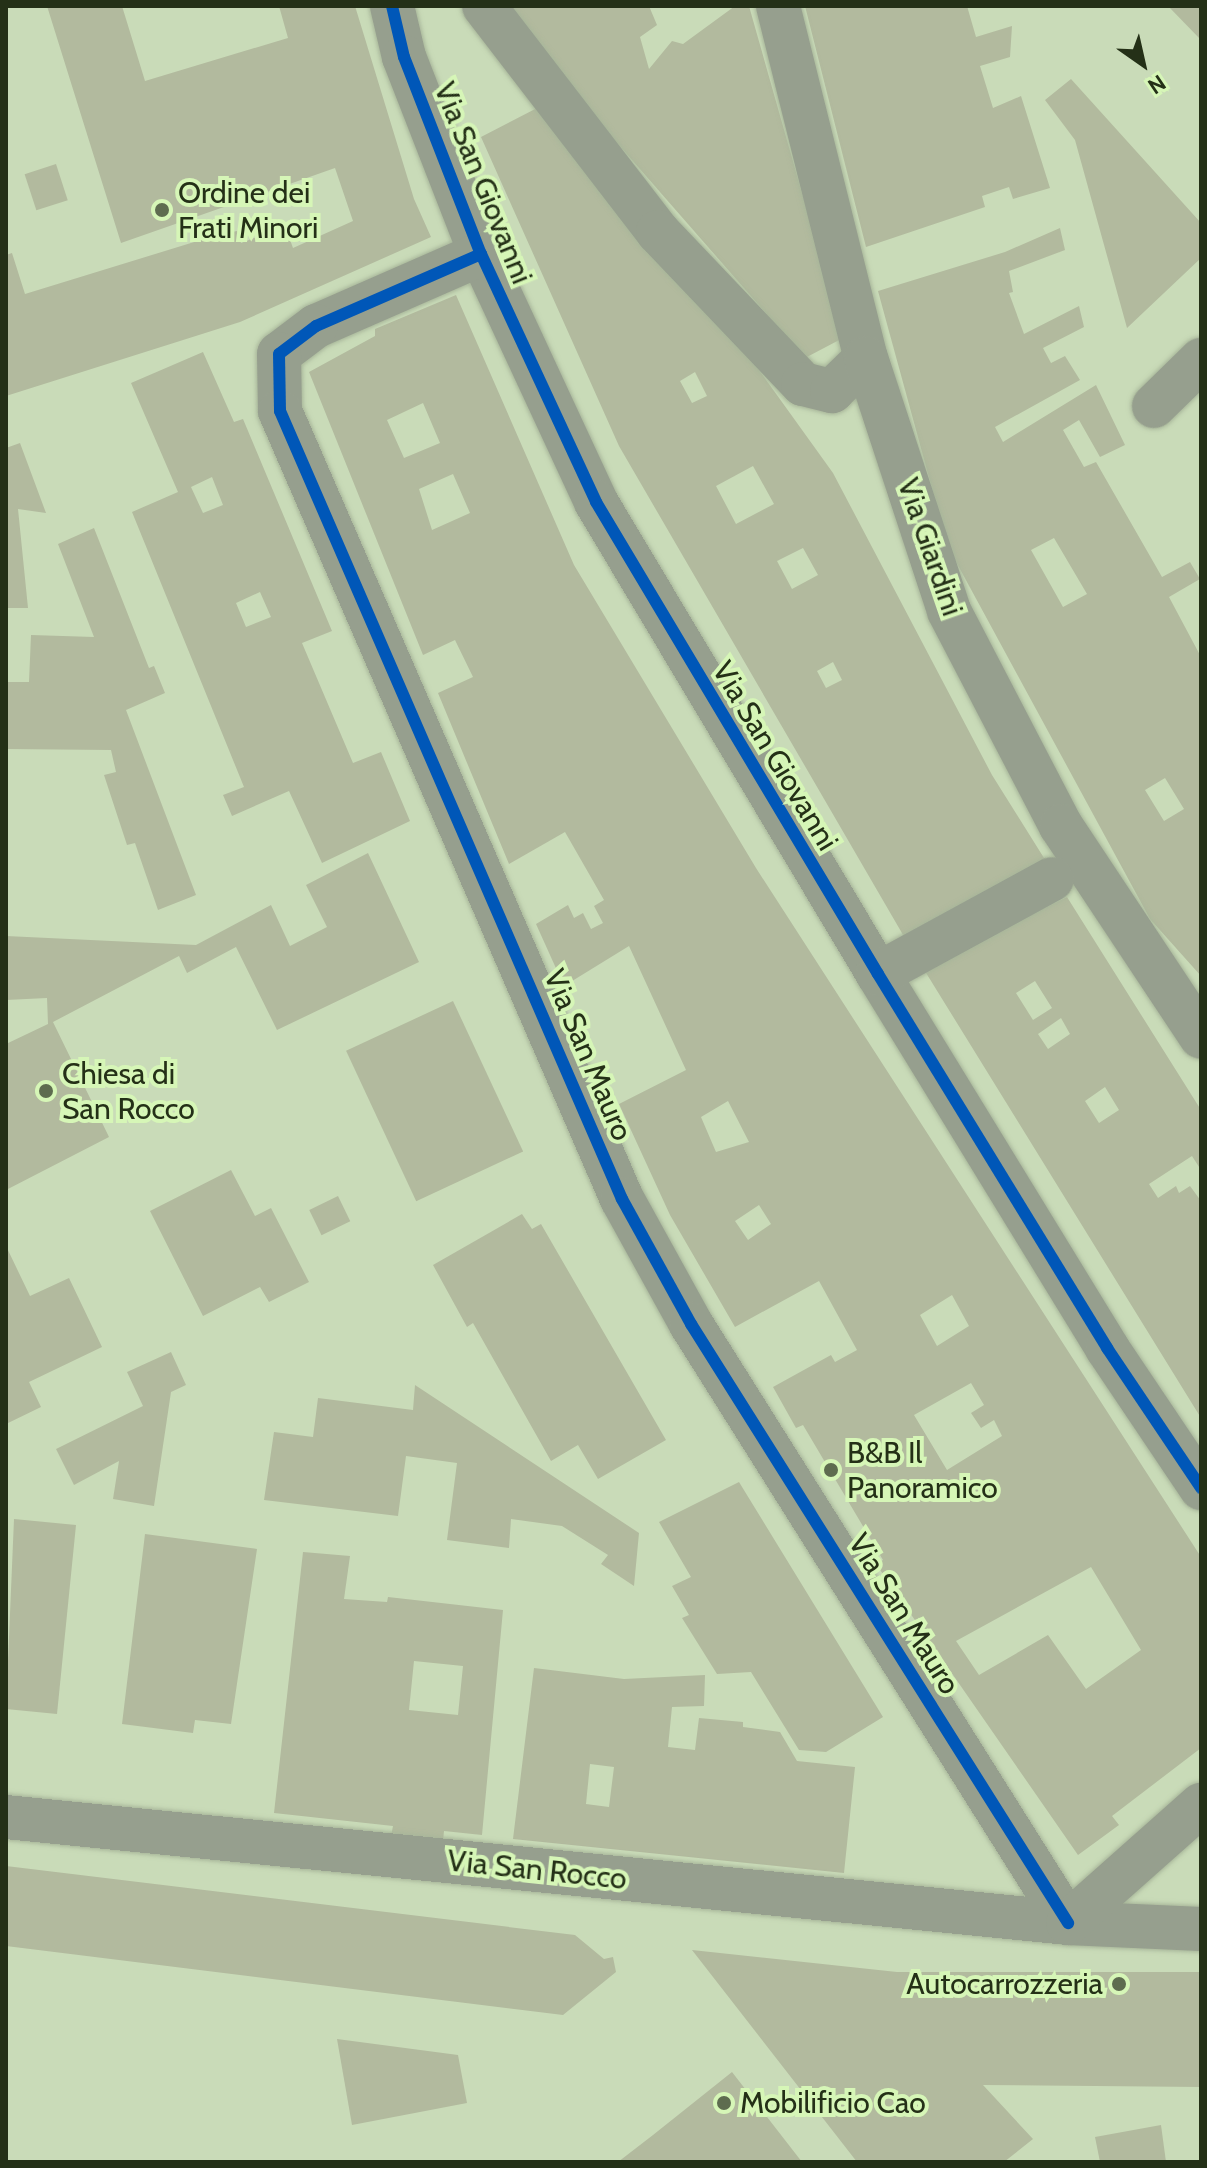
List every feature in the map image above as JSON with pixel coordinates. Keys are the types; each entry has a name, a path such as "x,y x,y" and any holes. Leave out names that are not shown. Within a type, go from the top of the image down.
{"street":[{"name":"Via San Giovanni","path":"392,6 404,57 481,254 596,502 878,974 1107,1348 1201,1488"},
{"path":"484,6 658,232 803,384 832,391 866,358"},
{"name":"Via Giardini","path":"778,6 866,358 949,611 1061,826 1200,1034"},
{"name":"Via San Mauro","path":"481,254 304,335 279,354 280,411 622,1199 691,1324 1068,1923"},
{"path":"1154,406 1201,360"},
{"path":"878,974 1052,879"},
{"path":"1068,1923 1201,1805"},
{"name":"Via San Rocco","path":"6,1817 1068,1923 1201,1929"}],"building":[{"name":"Ordine dei Frati Minori","path":"47,6 122,6 145,81 288,38 279,6 355,6 414,199 431,237 240,322 6,396 6,255 12,253 25,294 217,235 237,231 241,243 285,226 293,248 353,221 335,168 121,243"},
{"path":"506,6 649,6 657,25 640,37 649,69 672,41 683,44 735,6 749,6 843,338 805,358 556,73"},
{"path":"805,6 967,6 976,37 1012,26 1010,57 980,66 993,108 1021,96 1050,188 1013,199 1009,187 982,196 985,207 866,247"},
{"path":"1168,6 1201,6 1201,40"},
{"path":"1071,79 1201,223 1201,258 1127,328 1075,140 1045,100"},
{"path":"539,107 756,366 833,473 992,775 1049,866 906,940 619,446 481,137","holes":["695,372 707,396 692,403 680,381","753,466 774,504 736,524 716,486","803,548 818,575 792,589 777,561","833,662 842,680 826,688 817,671"]},
{"path":"56,164 68,200 36,210 25,174"},
{"path":"1060,228 1065,250 1009,271 1013,292 1009,293 1024,334 1079,306 1084,327 1043,348 1051,363 1065,356 1080,380 995,427 1003,442 1096,385 1125,445 1100,457 1079,420 1063,430 1084,467 1096,462 1162,577 1190,562 1200,579 1169,597 1201,657 1201,976 1150,919 948,547 878,291 1005,252","holes":["1054,538 1087,594 1063,607 1031,550","1165,778 1184,809 1164,821 1145,790"]},
{"path":"456,295 574,565 756,868 1201,1557 1201,1748 1112,1816 1119,1825 1078,1855 876,1564 883,1560 803,1425 796,1428 773,1387 831,1355 835,1362 857,1350 819,1281 735,1327 670,1215 619,1104 686,1070 629,946 564,986 536,924 568,905 574,918 583,913 591,929 603,923 594,906 604,900 565,832 509,864 438,693 473,677 455,640 423,655 309,372 375,336 375,329","holes":["423,403 440,443 404,458 387,420","453,474 470,513 432,530 419,489","728,1101 749,1142 716,1152 701,1117","759,1205 771,1224 748,1240 735,1221","952,1295 969,1326 937,1346 920,1315","971,1383 984,1405 971,1413 981,1428 994,1420 1002,1436 947,1470 914,1415","1091,1567 1141,1650 1086,1689 1048,1635 979,1675 956,1641"]},
{"path":"203,352 234,422 243,419 332,631 302,643 353,763 381,752 410,821 322,863 289,791 232,816 223,795 244,787 132,512 178,492 131,383","holes":["212,477 223,505 203,513 191,487","260,592 271,617 246,627 236,603"]},
{"path":"20,443 46,513 18,509 28,608 6,608 6,448"},
{"path":"94,528 149,668 154,666 165,693 126,710 196,895 158,910 135,843 127,845 104,775 116,772 111,750 6,749 6,682 29,682 31,635 94,637 58,544"},
{"path":"368,853 419,962 277,1030 236,947 187,973 179,956 53,1022 109,1137 6,1190 6,1044 48,1024 47,998 6,1000 6,936 196,945 271,905 290,946 327,927 306,885"},
{"path":"1067,897 1201,1110 1201,1170 1192,1156 1149,1184 1158,1198 1176,1186 1179,1193 1190,1186 1201,1201 1201,1418 923,968","holes":["1035,981 1052,1008 1033,1020 1016,993","1061,1018 1070,1034 1048,1049 1038,1034","1105,1087 1119,1110 1099,1123 1085,1101"]},
{"path":"453,1001 523,1151 416,1201 346,1051"},
{"path":"231,1170 255,1216 271,1208 309,1282 269,1302 260,1287 203,1316 150,1211"},
{"path":"338,1196 350,1221 322,1235 309,1210"},
{"path":"522,1214 532,1229 541,1224 666,1440 598,1479 578,1445 551,1461 473,1323 467,1327 433,1265"},
{"path":"6,1246 30,1296 69,1278 102,1347 29,1382 41,1407 6,1424"},
{"path":"171,1352 186,1385 171,1392 154,1506 113,1499 119,1461 74,1485 56,1449 143,1406 127,1372"},
{"path":"415,1385 639,1533 634,1586 601,1564 608,1555 562,1526 511,1519 509,1548 447,1540 457,1463 406,1456 398,1516 264,1500 274,1432 313,1437 318,1398 413,1410"},
{"path":"739,1482 883,1717 826,1752 799,1750 751,1672 717,1674 682,1618 689,1615 672,1586 691,1577 659,1522"},
{"path":"14,1519 76,1525 57,1714 6,1709"},
{"path":"145,1534 257,1549 231,1724 195,1720 193,1733 122,1724"},
{"path":"303,1552 350,1556 344,1599 387,1602 388,1597 503,1610 482,1835 444,1831 443,1841 391,1836 393,1826 274,1813","holes":["414,1661 463,1666 458,1715 409,1710"]},
{"path":"534,1668 624,1679 705,1675 704,1706 672,1707 668,1747 695,1750 699,1718 743,1722 743,1727 780,1732 797,1761 855,1767 844,1873 513,1839","holes":["590,1764 614,1767 609,1807 586,1804"]},
{"path":"6,1866 575,1935 604,1959 613,1957 616,1972 563,2015 6,1946"},
{"path":"692,1950 897,1972 1201,1972 1201,2087 983,2085 1033,2139 1004,2162 857,2162"},
{"path":"337,2039 458,2055 467,2103 352,2125"},
{"name":"Mobilificio Cao","path":"732,2072 802,2162 618,2162 653,2135"},
{"path":"1161,2125 1166,2162 1100,2162 1095,2137"}],"cycle path":[{"path":"392,6 404,57 481,254 596,502 878,974 1107,1348 1201,1488"},
{"path":"481,254 316,326 279,354 280,411 622,1199 691,1324 1068,1923"}],"place":[{"name":"Ordine dei Frati Minori","path":"162,210"},
{"name":"Chiesa di San Rocco","path":"46,1091"},
{"name":"B&B Il Panoramico","path":"831,1470"},
{"name":"Autocarrozzeria","path":"1119,1984"},
{"name":"Mobilificio Cao","path":"724,2103"}]}
